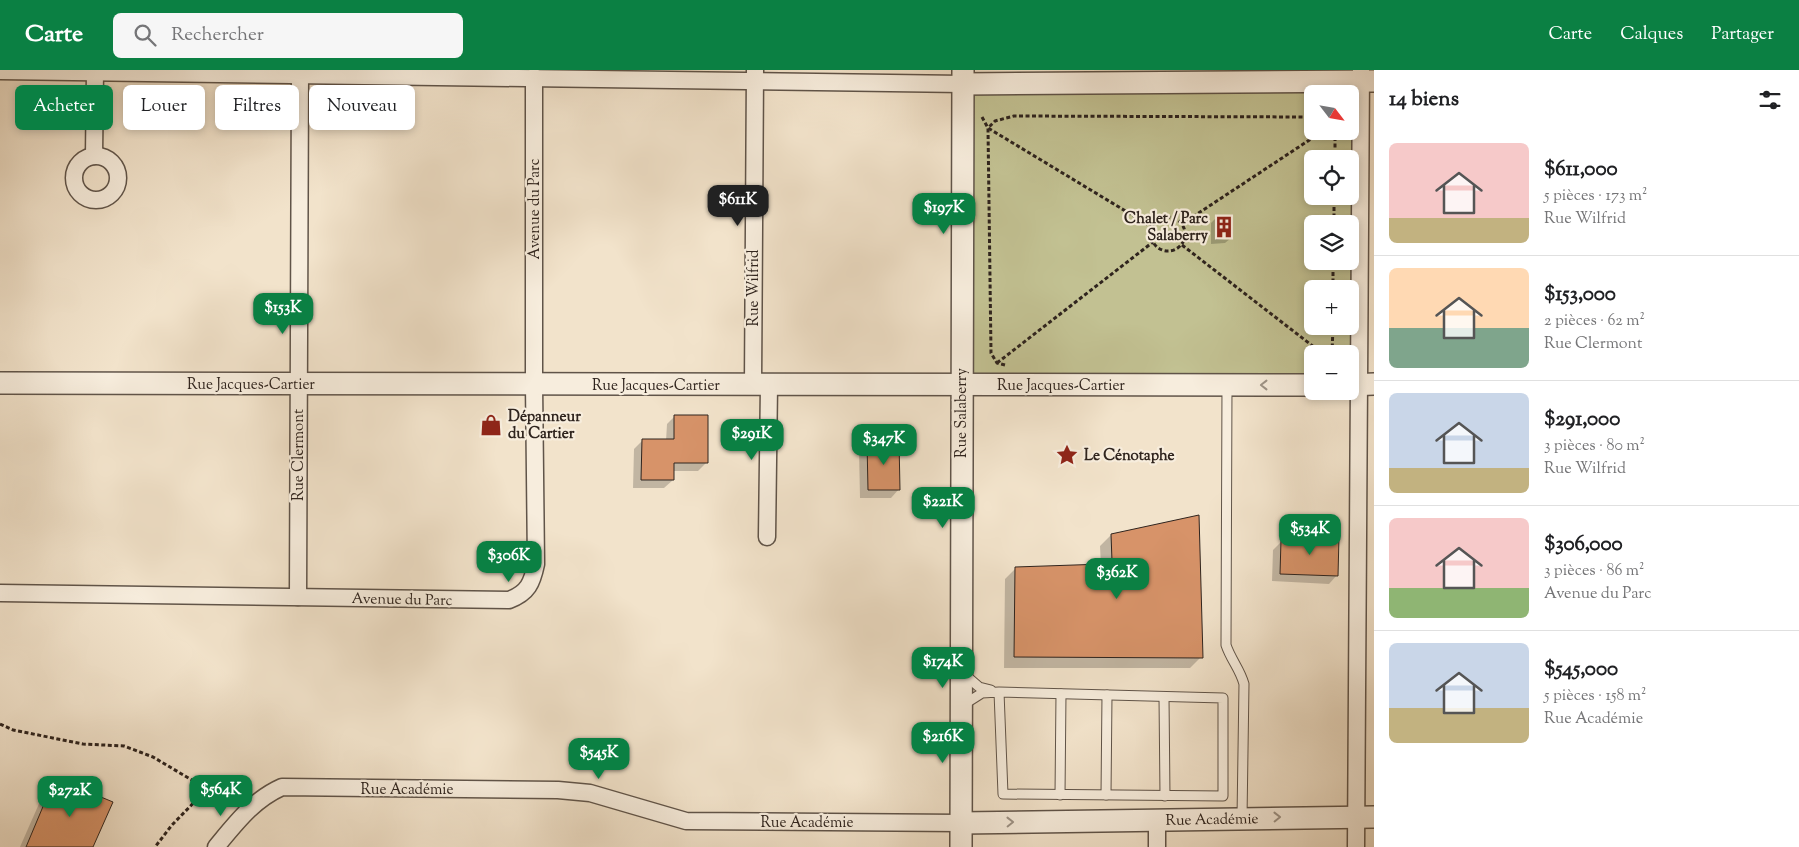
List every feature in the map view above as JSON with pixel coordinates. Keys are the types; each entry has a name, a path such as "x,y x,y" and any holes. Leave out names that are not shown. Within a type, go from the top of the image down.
{"street":[{"path":"0,71 300,74 414,73 534,77 755,75 1365,78 1361,385 1365,816 1356,847"},
{"path":"94,156 95,71"},
{"name":"Rue Clermont","path":"298,597 300,74"},
{"name":"Rue Wilfrid","path":"755,75 761,385 767,537"},
{"name":"Avenue du Parc","path":"0,593 508,600 521,596 532,581 536,564 534,77"},
{"name":"Rue Salaberry","path":"961,847 963,77"},
{"name":"Rue Jacques-Cartier","path":"0,383 961,386 1304,385"},
{"name":"Rue Académie","path":"216,847 250,807 267,794 282,787 558,790 590,793 686,821 961,822 1365,816"},
{"path":"1157,820 1157,847"}],"lane":[{"path":"1227,385 1226,646 1230,658 1240,669 1244,684 1242,818"},
{"path":"961,672 979,687 999,692"},
{"path":"961,706 982,693 999,692 1223,698 1223,796 1003,794 999,692"},
{"path":"1060,795 1061,694"},
{"path":"1106,795 1107,695"},
{"path":"1164,697 1165,796"}],"path":[{"path":"980,113 988,128 991,352 997,363 1010,366"},
{"path":"988,128 995,121 1014,116 1304,117"},
{"path":"988,128 1152,228"},
{"path":"1182,224 1309,140"},
{"path":"1164,217 1174,218 1182,224 1185,234 1182,244 1172,251 1161,250 1153,242 1152,228 1164,217"},
{"path":"997,363 1153,242"},
{"path":"1182,244 1311,345"},
{"path":"0,724 13,730 83,744 124,746 153,757 207,789 172,825 155,847"}],"shaded area":[{"path":"1361,81 1359,385 1359,345 1304,345 1304,385 961,386 963,84"}],"building":[{"name":"Chalet / Parc Salaberry","path":"1232,216 1232,238 1216,239 1216,217"},
{"path":"674,415 708,415 708,463 674,463 674,480 641,480 642,439 674,439"},
{"path":"899,441 900,490 868,490 867,442"},
{"path":"1199,515 1203,658 1014,657 1015,567 1104,564 1104,561 1112,561 1111,534"},
{"path":"1339,536 1338,576 1280,574 1281,540"},
{"path":"55,778 113,802 93,847 26,847"}],"place":[{"name":"Chalet / Parc Salaberry","path":"1224,227"},
{"name":"Dépanneur du Cartier","path":"491,425"},
{"name":"Le Cénotaphe","path":"1067,455"}]}
